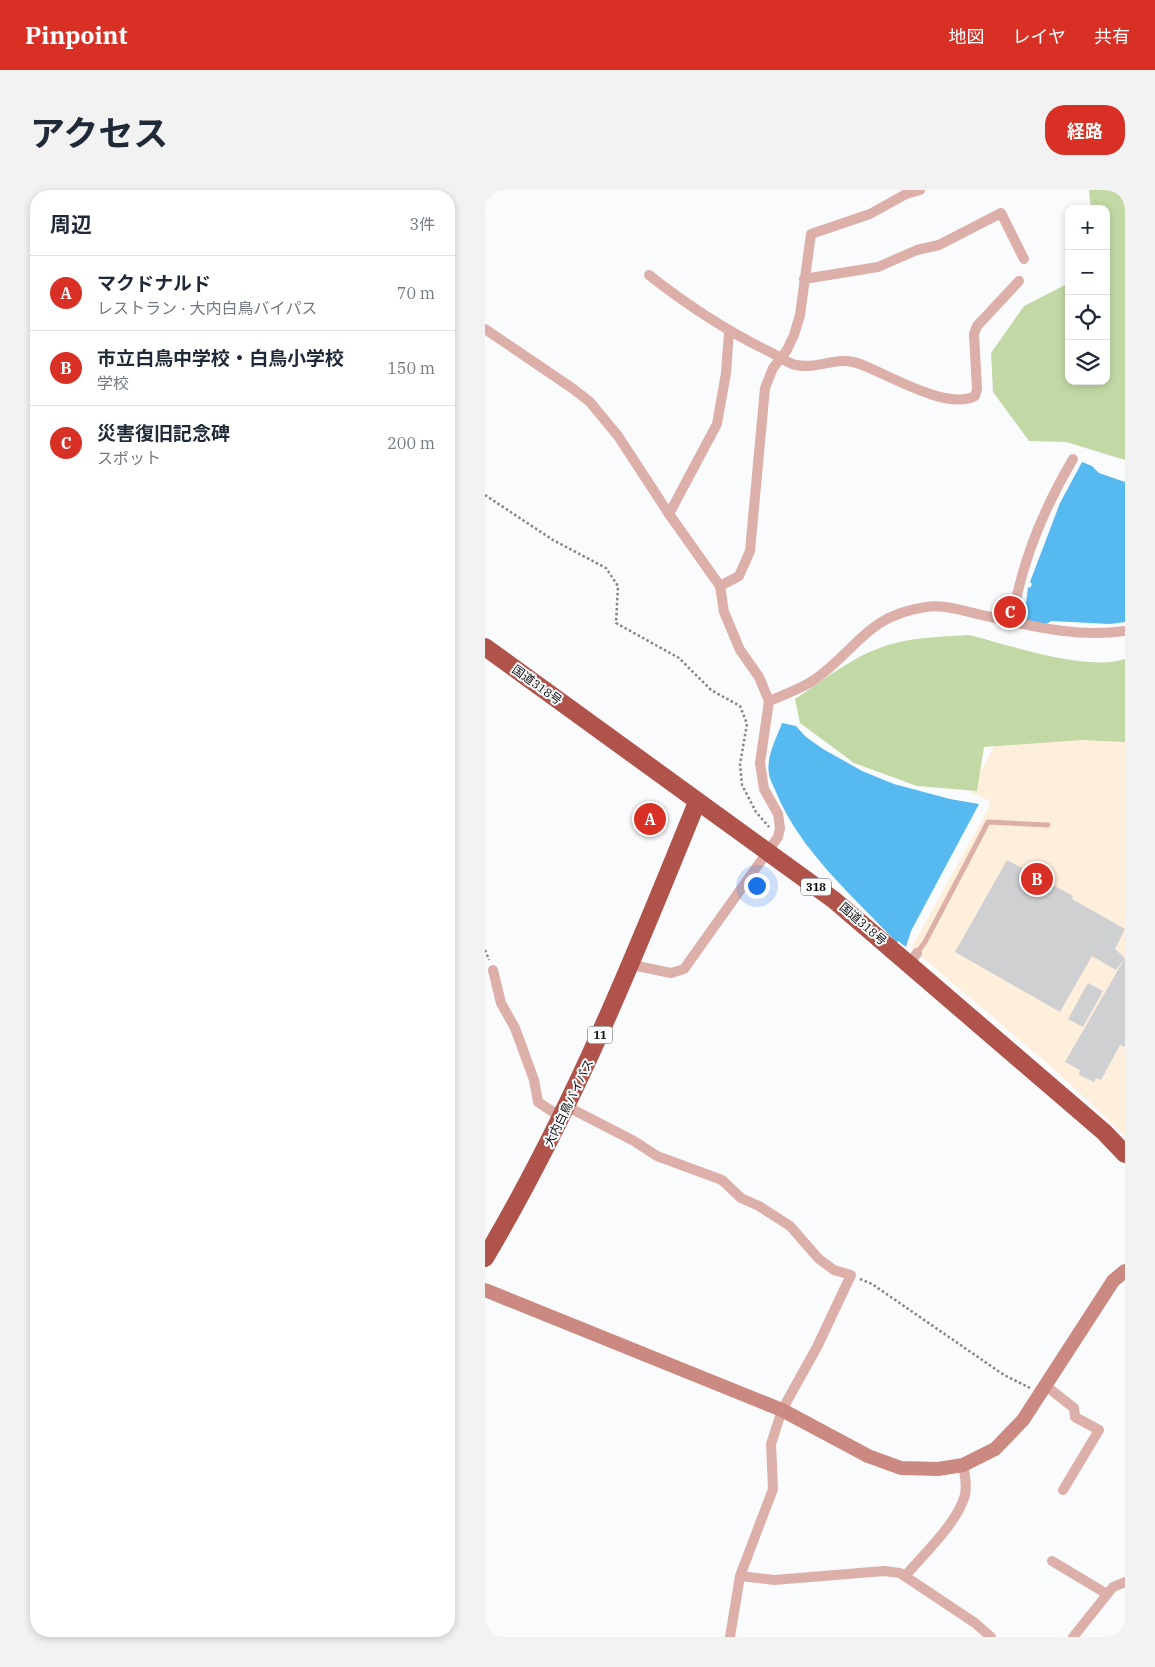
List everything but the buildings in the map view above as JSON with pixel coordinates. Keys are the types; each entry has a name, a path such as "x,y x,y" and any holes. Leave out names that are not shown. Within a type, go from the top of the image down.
{"highway":[{"name":"国道318号","path":"485,647 697,802 773,844 834,900 913,958 1104,1132 1125,1154"},
{"name":"大内白鳥バイパス","path":"485,1258 523,1195 565,1112 632,965 697,802"}],"street":[{"path":"720,586 739,576 750,551 765,388 773,368 794,335 800,315 811,234 870,214 905,194 920,190"},
{"path":"804,279 878,267 917,250 939,245 1001,213 1024,259"},
{"path":"649,275 678,298 729,332 795,365 849,360 890,378 947,399 969,399 975,396 977,389 974,334 977,326 1019,281"},
{"path":"485,329 590,402 618,436 669,514 720,586 724,612 740,650 759,677 769,701 759,763 764,789 778,814 781,828 773,844 684,969 671,973 632,965"},
{"path":"669,514 717,424 726,373 729,332"},
{"path":"1013,621 1017,588 1031,549 1062,478 1073,459"},
{"path":"769,701 787,695 813,680 881,620 927,606 952,608 1065,633 1125,631"},
{"path":"493,970 501,1003 515,1028 534,1080 538,1102 634,1141 657,1156 722,1180 741,1198 759,1206 790,1226 819,1259 834,1270 851,1275 817,1347 782,1410 771,1444 773,1489 740,1576 729,1637"},
{"path":"485,1290 782,1410 869,1456 901,1468 938,1469 963,1465 995,1449 1023,1420 1039,1387 1113,1281 1125,1271"},
{"path":"1039,1387 1074,1408 1075,1417 1099,1430 1063,1490"},
{"path":"905,1576 960,1510 965,1494 966,1480 963,1465"},
{"path":"1052,1561 1107,1594"},
{"path":"740,1576 774,1580 884,1571 900,1573 975,1623 991,1637"},
{"path":"1073,1637 1113,1587 1125,1582"}],"lane":[{"path":"913,958 988,822 1048,825"}],"path":[{"path":"485,495 553,540 606,568 618,586 616,622 649,639 679,658 711,690 741,706 747,724 740,764 742,785 773,844"},
{"path":"851,1275 872,1284 1004,1375 1026,1388 1039,1387"}],"shaded area":[{"path":"1125,732 1125,1136 1055,1070 911,948 987,811 990,801 970,792 999,737"}],"green space":[{"path":"1089,190 1125,190 1125,460 1066,442 1029,441 993,392 991,353 1024,306 1065,285 1065,385 1110,385 1110,205 1091,205"},
{"path":"969,635 1069,660 1109,662 1125,659 1125,742 1082,740 984,747 977,791 917,786 854,763 800,723 795,699 856,659 877,649 899,642 922,638"}],"water":[{"path":"1082,462 1092,466 1099,473 1125,482 1125,622 1110,624 1051,621 1045,625 1024,619 1028,587 1030,588 1032,584 1030,582 1060,503"},
{"path":"782,723 796,726 806,737 823,749 862,771 894,784 950,799 979,804 911,931 906,947 898,941 897,943 846,891 813,854 786,814 771,781 768,768 772,748"}],"place":[{"name":"災害復旧記念碑","path":"1010,612"},
{"name":"マクドナルド","path":"650,819"},
{"name":"市立白鳥中学校・白鳥小学校","path":"1037,879"}]}
